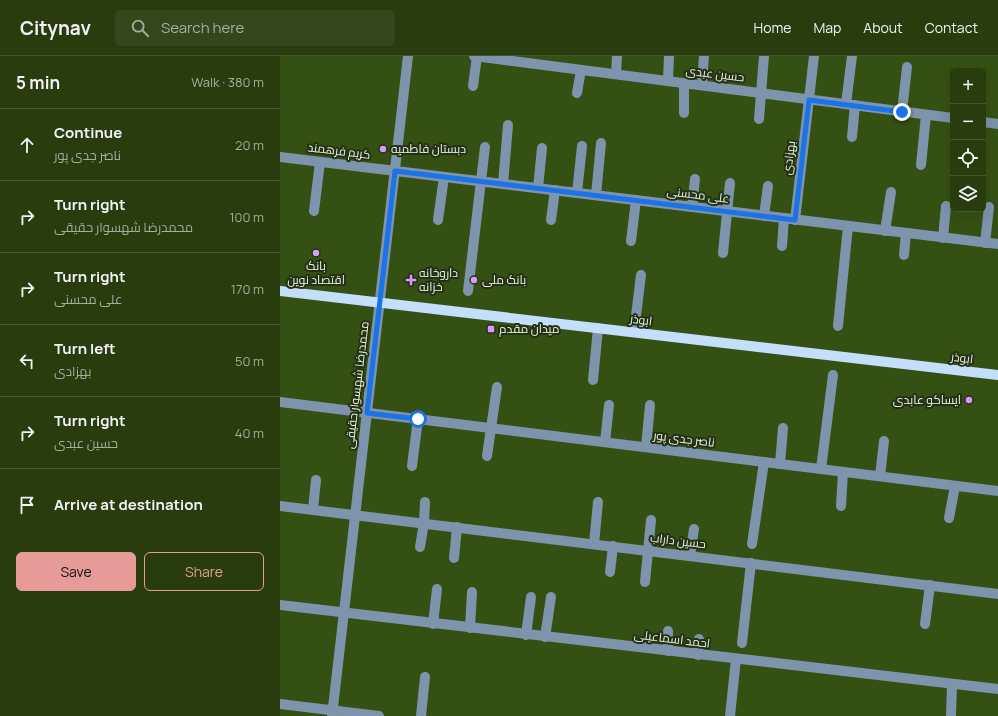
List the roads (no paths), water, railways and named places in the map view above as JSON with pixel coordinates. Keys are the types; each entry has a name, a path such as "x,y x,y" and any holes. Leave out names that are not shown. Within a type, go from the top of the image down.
{"main road":[{"name":"ابوذر","path":"280,290 998,375"}],"street":[{"name":"محمدرضا شهسوار حقیقی","path":"332,713 408,56"},
{"path":"472,86 475,56"},
{"name":"حسین عبدی","path":"475,56 496,57 581,70 950,118"},
{"path":"616,74 617,56"},
{"path":"668,81 669,56"},
{"path":"702,86 704,56"},
{"path":"758,119 764,56"},
{"name":"بهزادی","path":"795,220 814,56"},
{"path":"852,56 850,105 852,137"},
{"path":"902,112 907,67"},
{"path":"577,93 581,70"},
{"path":"684,83 684,113"},
{"path":"921,165 926,115"},
{"path":"986,122 998,124"},
{"path":"503,184 508,125"},
{"path":"596,195 601,142"},
{"path":"577,193 582,146"},
{"path":"468,291 485,147"},
{"path":"538,188 542,148"},
{"name":"کریم فرهمند","path":"280,157 395,171"},
{"path":"314,211 320,162"},
{"name":"علی محسنی","path":"395,171 998,244"},
{"path":"438,220 444,177"},
{"path":"692,207 695,179"},
{"path":"723,254 726,211 730,183"},
{"path":"764,216 768,186"},
{"path":"551,220 555,190"},
{"path":"885,230 891,192"},
{"path":"631,241 636,200"},
{"path":"943,238 946,206"},
{"path":"985,243 989,207"},
{"path":"782,246 784,218"},
{"path":"838,326 848,226"},
{"path":"904,255 906,233"},
{"path":"634,332 641,275"},
{"path":"594,380 598,328"},
{"path":"821,469 833,375"},
{"path":"487,456 498,387"},
{"name":"ناصر جدی پور","path":"280,402 998,491"},
{"path":"605,442 610,405"},
{"path":"646,448 650,405"},
{"path":"412,466 418,419"},
{"path":"780,464 783,428"},
{"path":"880,476 884,441"},
{"path":"752,544 764,462"},
{"path":"841,506 843,472"},
{"path":"313,510 316,480"},
{"path":"949,518 955,486"},
{"path":"420,547 424,523 425,502"},
{"path":"594,544 598,502"},
{"name":"حسین داراب","path":"280,506 649,550 998,594"},
{"path":"645,582 651,520"},
{"path":"454,558 457,527"},
{"path":"690,556 694,529"},
{"path":"610,572 613,546"},
{"path":"742,643 751,563"},
{"path":"925,624 930,585"},
{"path":"433,624 437,589"},
{"path":"470,628 472,592"},
{"path":"526,635 531,597"},
{"path":"545,637 551,597"},
{"name":"احمد اسماعیلی","path":"280,605 343,614 998,689"},
{"path":"668,631 668,651"},
{"path":"698,655 699,639"},
{"path":"730,716 736,659"},
{"path":"422,716 425,677"},
{"path":"951,716 952,684"},
{"path":"280,704 332,713 379,716"}],"place":[{"name":"دبستان فاطمیه","path":"383,149"},
{"name":"بانک اقتصاد نوین","path":"316,253"},
{"name":"داروخانه خزانه","path":"411,280"},
{"name":"بانک ملی","path":"474,280"},
{"name":"میدان مقدم","path":"491,329"},
{"name":"ایساکو عابدی","path":"969,400"}]}
